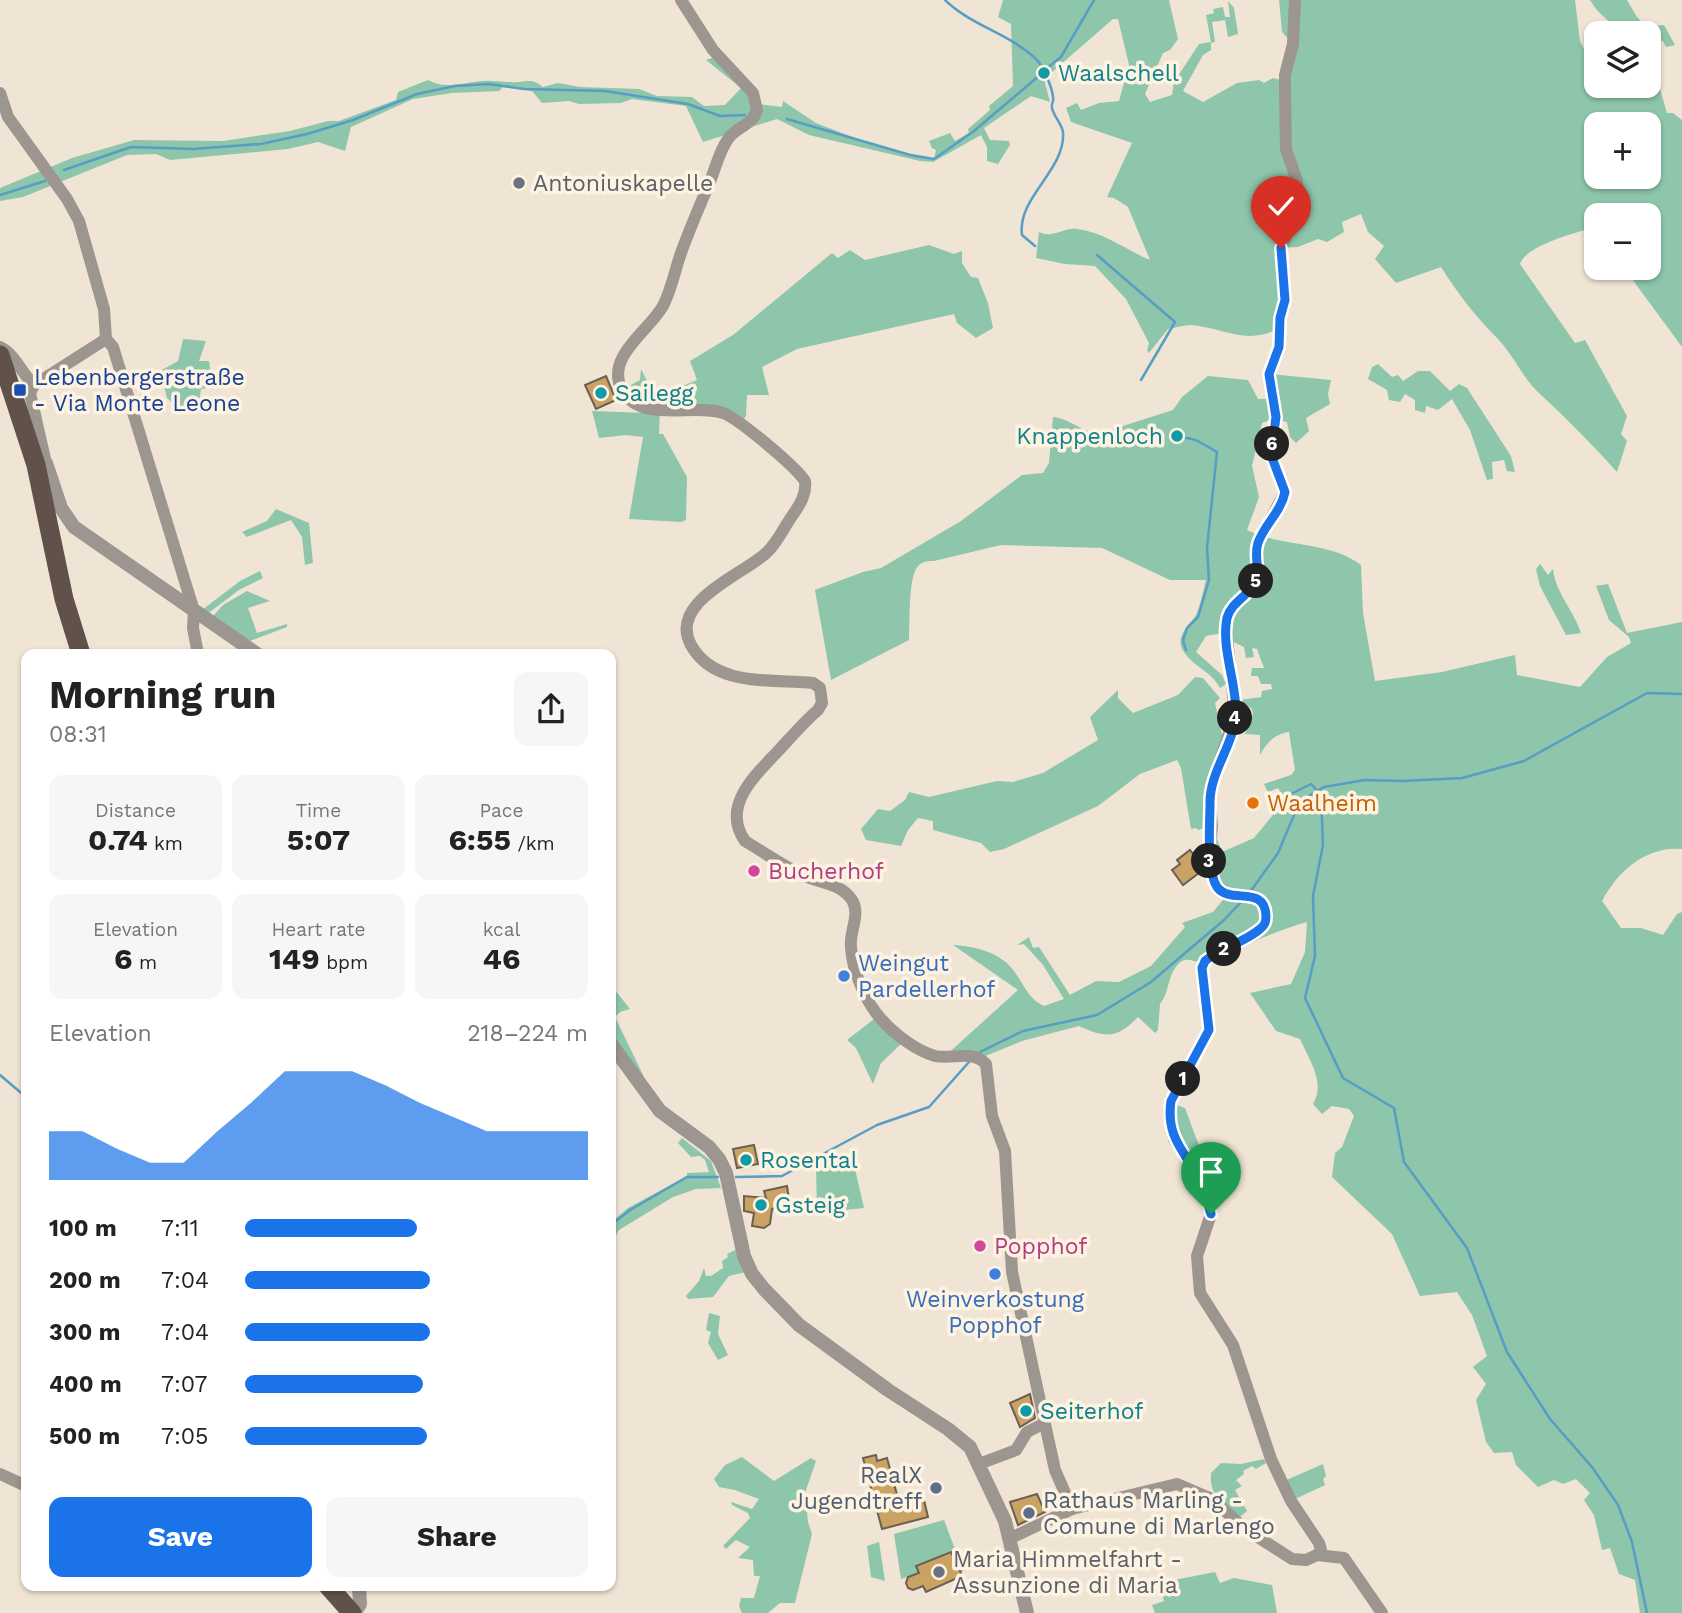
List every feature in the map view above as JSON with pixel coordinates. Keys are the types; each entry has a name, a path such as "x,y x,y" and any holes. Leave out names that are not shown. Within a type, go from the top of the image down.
{"main road":[{"path":"0,355 41,464 64,599 79,649"},
{"path":"333,1591 353,1613"}],"street":[{"path":"681,0 713,50 752,93 757,110 751,121 728,138 682,252 670,291 660,312 624,355 619,369 620,382 629,398 644,406 667,411 716,412 730,417 782,457 805,481 802,500 771,548 698,602 688,618 685,632 692,648 704,663 713,669 751,679 813,683 822,694 818,710 746,787 740,797 736,822 745,841 811,880 837,886 853,901 855,909 850,946 871,1007 883,1022 933,1055 972,1057 986,1064 990,1105 1005,1151 1012,1272 1055,1470 1072,1509"},
{"path":"1011,1538 1072,1509 1177,1484 1212,1499 1245,1529 1292,1559 1306,1560 1321,1550 1291,1502 1271,1459 1233,1345 1200,1293 1197,1256 1211,1214 1203,1187 1174,1139 1169,1113 1171,1101 1209,1030 1202,968 1205,961 1254,935 1264,926 1266,919 1263,905 1253,896 1228,895 1217,886 1209,860 1212,826 1210,802 1211,789 1235,715 1227,618 1236,603 1254,584 1258,569 1258,543 1285,492 1271,455 1276,417 1269,374 1279,347 1280,318 1285,300 1281,248 1295,216 1298,198 1297,181 1286,149 1285,92 1285,75 1294,36 1295,0"},
{"path":"0,93 8,117 67,199 79,221 104,309 106,339 113,347 194,611 193,628 197,649"},
{"path":"106,339 34,385 30,393 41,464 61,508 74,527 250,649"},
{"path":"0,346 10,354 24,376 34,385"},
{"path":"616,1051 660,1111 709,1147 719,1159 726,1173 744,1256 752,1274 764,1289 799,1325 888,1390 956,1434 970,1447 1011,1538 1027,1613"},
{"path":"979,1464 1016,1450 1027,1432 1045,1423"},
{"path":"0,1474 21,1484"},
{"path":"1317,1555 1344,1558 1382,1613"},
{"path":"353,1613 360,1604 359,1591"}],"green space":[{"path":"1003,0 1169,0 1178,39 1170,50 1163,53 1145,94 1150,102 1172,95 1174,82 1199,44 1211,42 1206,15 1214,13 1213,9 1223,7 1225,17 1230,17 1228,1 1234,8 1238,34 1228,37 1225,20 1212,22 1215,42 1211,43 1211,50 1203,55 1183,91 1203,102 1237,83 1259,80 1264,83 1273,78 1285,81 1293,44 1282,32 1279,0 1575,0 1580,41 1584,49 1584,98 1661,98 1661,93 1667,113 1673,113 1682,120 1682,347 1633,280 1661,280 1661,203 1584,203 1584,231 1542,245 1524,257 1520,264 1575,343 1585,340 1627,416 1621,434 1627,441 1617,472 1535,389 1441,267 1396,283 1375,259 1384,246 1368,232 1361,214 1342,222 1344,232 1327,242 1318,239 1298,247 1281,248 1279,328 1257,336 1246,336 1191,325 1182,326 1168,329 1149,353 1149,343 1126,299 1095,266 1036,258 1039,232 1049,234 1072,229 1096,234 1150,260 1128,207 1114,198 1107,197 1132,143 1071,122 1066,108 1077,103 1081,110 1099,103 1119,101 1129,65 1118,19 1113,19 1044,79 1050,102 1031,96 984,128 990,140 1009,141 1010,145 998,164 987,161 987,147 981,135 933,162 809,135 777,119 703,142 686,106 632,99 621,103 542,103 532,91 504,86 499,91 452,93 413,99 351,127 345,151 318,142 288,149 170,160 156,154 127,155 23,197 0,201 0,188 72,158 134,140 223,141 339,121 396,100 398,92 428,80 442,85 528,81 543,87 558,83 580,87 639,89 657,96 692,97 704,106 725,105 741,88 706,60 718,56 758,104 782,107 783,101 816,123 873,145 934,159 936,150 929,141 950,133 955,141 969,133 968,129 990,110 989,106 1013,86 1011,24 998,17"},
{"path":"1590,0 1627,0 1641,21 1609,21"},
{"path":"1661,25 1664,25 1675,45 1666,47"},
{"path":"929,245 954,254 962,251 962,263 971,277 978,278 988,303 993,328 976,338 957,323 954,314 797,349 762,367 769,395 747,395 746,416 740,425 730,417 660,409 659,434 663,434 687,477 686,520 629,519 643,437 626,435 599,438 592,411 645,413 620,382 631,385 640,380 641,369 652,391 668,392 697,380 690,361 733,335 832,253 838,258 850,250 865,260"},
{"path":"183,339 206,341 199,361 209,361 213,387 201,389 198,409 182,411 167,398 160,371 178,361"},
{"path":"1378,364 1392,377 1398,375 1403,381 1418,371 1430,371 1450,391 1459,384 1467,388 1511,456 1515,472 1507,471 1504,460 1492,462 1493,479 1487,480 1470,430 1452,399 1438,410 1426,406 1425,413 1415,410 1415,400 1405,394 1400,402 1389,400 1387,390 1368,379 1372,367"},
{"path":"1270,374 1331,380 1328,394 1330,404 1306,418 1309,431 1296,443 1290,437 1287,422 1273,419 1262,423 1252,466 1259,497 1247,530 1276,540 1334,552 1361,565 1363,613 1375,681 1442,672 1515,655 1517,675 1580,687 1607,657 1631,643 1629,637 1609,620 1596,586 1608,584 1627,633 1682,622 1682,849 1669,849 1645,856 1616,880 1602,901 1621,928 1641,928 1663,935 1677,914 1682,912 1682,1613 1640,1613 1635,1580 1619,1574 1610,1548 1602,1550 1594,1515 1584,1500 1590,1493 1576,1479 1563,1484 1554,1480 1538,1487 1516,1465 1512,1452 1494,1453 1486,1442 1476,1400 1486,1384 1473,1367 1487,1356 1472,1315 1457,1292 1420,1296 1392,1234 1332,1177 1335,1153 1342,1147 1354,1116 1349,1109 1332,1106 1322,1114 1313,1104 1317,1096 1317,1079 1300,1039 1276,1031 1250,993 1291,984 1305,952 1307,922 1203,961 1182,961 1174,970 1160,1004 1158,1030 1155,1033 1138,1017 1117,1033 1096,1033 1079,1026 1022,1041 983,1057 944,1057 1018,990 953,945 980,949 1004,961 1031,996 1044,1006 1064,999 1043,965 1024,944 1017,945 1029,937 1033,948 1039,947 1070,995 1096,981 1119,982 1151,966 1185,927 1182,923 1213,912 1227,895 1217,886 1211,826 1191,829 1181,768 1177,760 1140,774 1098,806 1004,849 990,852 981,843 933,830 933,821 918,818 908,830 901,846 866,840 861,829 878,809 890,811 905,800 909,792 929,797 997,781 1013,782 1043,773 1098,740 1090,717 1118,690 1118,698 1133,713 1178,695 1195,677 1203,678 1220,698 1215,703 1223,739 1211,789 1212,826 1222,852 1254,838 1276,811 1272,800 1282,795 1278,788 1268,792 1264,784 1291,775 1295,770 1289,732 1272,739 1260,755 1260,735 1245,734 1253,714 1252,709 1240,700 1261,697 1262,691 1272,689 1271,684 1261,684 1258,676 1251,676 1252,668 1264,668 1257,649 1252,648 1254,657 1246,658 1244,647 1217,634 1206,636 1196,652 1222,675 1226,684 1220,688 1217,682 1184,652 1181,646 1182,636 1197,613 1206,580 1170,580 1102,548 1001,545 922,563 918,566 913,580 909,640 831,680 815,590 881,568 961,521 1022,475 1043,473 1049,463 1053,417 1088,431 1101,433 1173,410 1182,397 1208,376 1248,380 1258,399 1274,399"},
{"path":"276,509 309,523 313,563 305,565 302,537 291,520 247,537 242,532 267,521"},
{"path":"1540,564 1548,575 1553,569 1557,586 1581,633 1566,635 1540,586 1536,569"},
{"path":"260,571 263,578 239,590 203,617 198,613 240,581"},
{"path":"247,591 270,601 248,608 257,633 287,624 287,627 247,642 213,616 223,605"},
{"path":"616,991 630,1009 616,1016"},
{"path":"616,1019 644,1077 641,1078 616,1044"},
{"path":"874,1019 901,1044 881,1063 873,1084 856,1048 847,1040"},
{"path":"1171,1103 1185,1108 1199,1146 1232,1182 1231,1191 1203,1180 1194,1170 1181,1145"},
{"path":"682,1138 711,1161 721,1188 696,1189 673,1197 619,1230 616,1235 616,1218 628,1208 687,1176 687,1173 709,1172 705,1160 700,1156 691,1157 678,1143"},
{"path":"852,1156 864,1208 817,1213 816,1166 836,1164"},
{"path":"741,1247 750,1271 729,1276 713,1297 688,1299 686,1296 699,1281 704,1268 706,1276 711,1276 723,1268 722,1261 728,1257 727,1254"},
{"path":"709,1313 720,1316 718,1334 728,1355 718,1360 708,1343 711,1332 706,1330"},
{"path":"742,1457 774,1481 811,1458 816,1461 805,1493 812,1534 795,1603 780,1603 768,1613 742,1613 739,1606 741,1598 754,1598 760,1576 754,1576 753,1560 738,1558 750,1547 736,1540 726,1549 723,1546 750,1518 748,1513 731,1502 752,1509 759,1499 719,1487 714,1479 725,1465"},
{"path":"1264,1459 1266,1463 1256,1469 1252,1466 1243,1471 1244,1474 1236,1480 1242,1486 1235,1490 1247,1511 1240,1517 1215,1494 1211,1473 1221,1463 1241,1464"},
{"path":"1323,1464 1325,1485 1291,1501 1282,1482"},
{"path":"944,1520 955,1549 916,1566 919,1573 901,1579 894,1534"},
{"path":"879,1542 885,1581 871,1577 867,1546"},
{"path":"1215,1572 1220,1583 1234,1578 1272,1585 1277,1613 1155,1613 1152,1605 1164,1601 1159,1583"}],"building":[{"name":"Sailegg","path":"606,376 616,400 596,409 585,385"},
{"path":"1190,850 1201,864 1196,868 1199,873 1183,885 1172,870 1180,864 1177,860"},
{"name":"Rosental","path":"754,1145 758,1164 737,1168 733,1149"},
{"name":"Gsteig","path":"787,1186 789,1199 778,1202 779,1207 772,1209 770,1224 764,1228 752,1226 754,1213 744,1211 744,1196 766,1198 764,1191"},
{"name":"Seiterhof","path":"1030,1394 1035,1418 1020,1427 1010,1403"},
{"path":"876,1455 877,1461 887,1458 899,1502 923,1496 928,1517 882,1529 863,1458"},
{"name":"Rathaus Marling - Comune di Marlengo","path":"1037,1494 1045,1512 1018,1525 1010,1502"},
{"name":"Maria Himmelfahrt - Assunzione di Maria","path":"951,1552 954,1558 965,1554 970,1566 960,1571 962,1576 926,1592 923,1586 913,1590 908,1588 908,1577 919,1573 916,1566"}],"waterway":[{"path":"945,0 967,17 1024,49 1038,61 1049,82 1053,97 1052,108 1063,132 1062,146 1022,221 1022,235 1035,246"},
{"path":"1046,69 1061,57 1094,0"},
{"path":"787,119 910,155 934,159 974,131 1040,75"},
{"path":"64,170 131,147 193,149 261,144 307,134 353,120 417,94 455,86 489,84 524,89 605,91 688,104 720,116 745,115"},
{"path":"0,195 45,181"},
{"path":"1097,255 1175,322 1141,380"},
{"path":"1177,436 1196,440 1217,452 1207,548 1209,580 1198,617 1187,628 1183,640 1186,650"},
{"path":"1250,892 1278,853 1300,801 1324,787 1365,780 1462,778 1524,761 1647,693 1682,694"},
{"path":"1274,809 1289,795 1311,784 1321,795 1323,845 1313,896 1315,956 1305,998 1343,1078 1394,1108 1404,1162 1467,1248 1507,1352 1550,1419 1592,1467 1618,1505 1632,1542 1647,1613"},
{"path":"976,1054 1023,1031 1097,1015 1151,982 1224,920 1243,900"},
{"path":"736,1177 782,1176 877,1125 929,1107 969,1062"},
{"path":"0,1075 21,1093"},
{"path":"616,1221 687,1177 718,1177"}],"place":[{"name":"Waalschell","path":"1044,73"},
{"name":"Antoniuskapelle","path":"519,183"},
{"name":"Lebenbergerstraße - Via Monte Leone","path":"20,390"},
{"name":"Sailegg","path":"601,393"},
{"name":"Knappenloch","path":"1177,436"},
{"name":"Waalheim","path":"1253,803"},
{"name":"Bucherhof","path":"754,871"},
{"name":"Weingut Pardellerhof","path":"844,976"},
{"name":"Rosental","path":"746,1160"},
{"name":"Gsteig","path":"761,1205"},
{"name":"Popphof","path":"980,1246"},
{"name":"Weinverkostung Popphof","path":"995,1274"},
{"name":"Seiterhof","path":"1026,1411"},
{"name":"RealX Jugendtreff","path":"936,1488"},
{"name":"Rathaus Marling - Comune di Marlengo","path":"1029,1513"},
{"name":"Maria Himmelfahrt - Assunzione di Maria","path":"939,1572"}],"route":[{"path":"1211,1214 1203,1187 1174,1139 1169,1113 1171,1101 1209,1030 1202,968 1205,961 1254,935 1264,926 1266,919 1266,912 1258,899 1246,895 1228,895 1217,886 1209,860 1212,826 1210,802 1211,789 1234,725 1236,710 1227,618 1236,603 1254,584 1258,569 1258,543 1281,505 1285,492 1271,455 1276,417 1269,374 1279,347 1280,318 1285,300 1281,248"}]}
